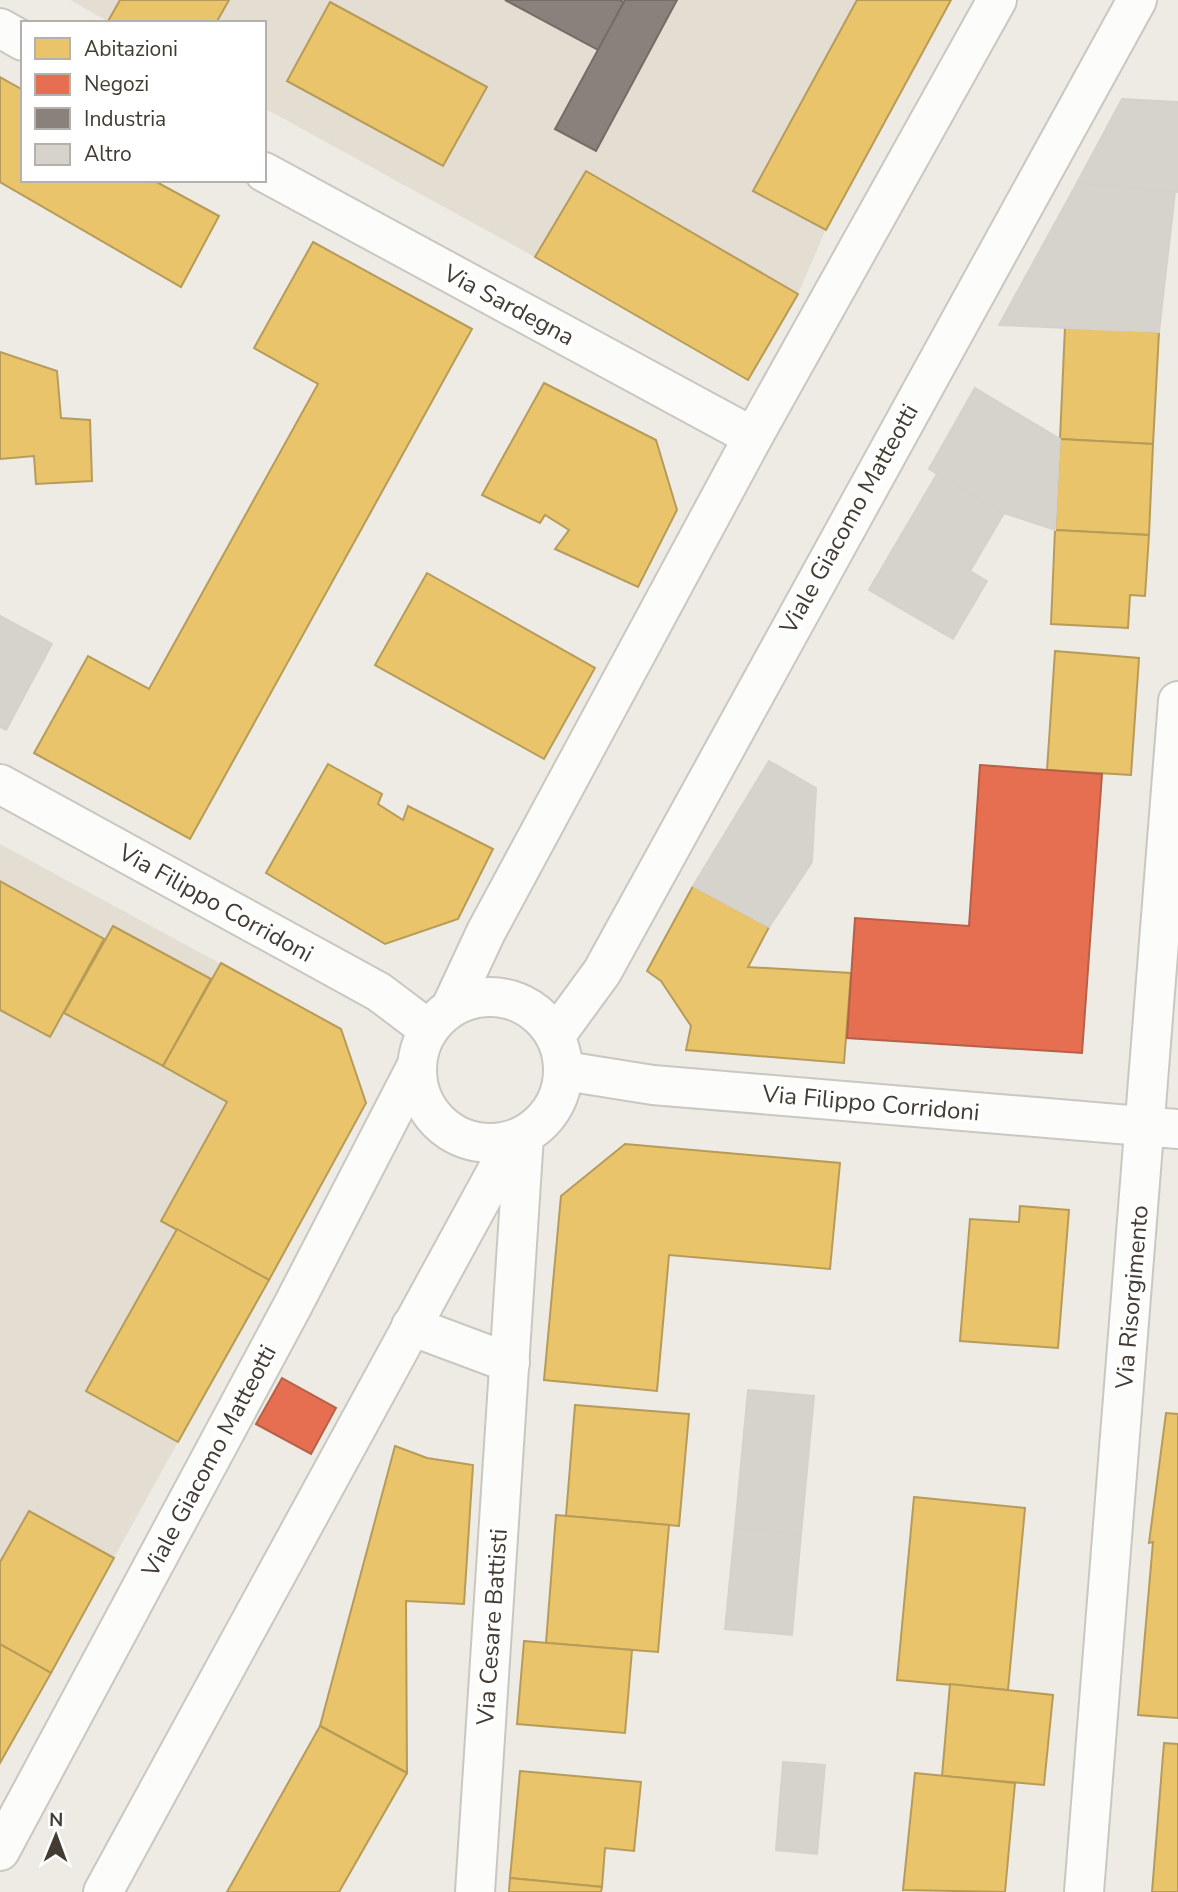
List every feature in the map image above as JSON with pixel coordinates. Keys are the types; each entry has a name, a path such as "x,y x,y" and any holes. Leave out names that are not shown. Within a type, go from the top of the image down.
{"street":[{"path":"518,1139 478,1143 446,1130 424,1103 415,1069 419,1048 440,1018 753,437 997,0"},
{"name":"Viale Giacomo Matteotti","path":"556,1035 602,972 1137,0"},
{"path":"0,28 21,40"},
{"name":"Via Sardegna","path":"266,173 753,437"},
{"name":"Via Risorgimento","path":"1084,1892 1162,1128 1178,701"},
{"name":"Via Filippo Corridoni","path":"0,784 379,992 440,1018"},
{"path":"103,1892 411,1326 518,1139 554,1110 565,1072 556,1035 528,1006 490,996 440,1018"},
{"name":"Viale Giacomo Matteotti","path":"0,1852 293,1305 415,1069"},
{"name":"Via Filippo Corridoni","path":"565,1072 653,1085 1162,1128"},
{"name":"Via Cesare Battisti","path":"475,1892 510,1363 518,1139"},
{"path":"411,1326 510,1363"}],"shaded area":[{"path":"70,0 951,0 826,229 798,294 748,380 535,257 266,109 266,21 107,21"},
{"path":"0,844 341,1029 366,1103 0,1763"}],"building: Abitazioni":[{"path":"120,0 229,0 217,21 108,21"},
{"path":"857,0 951,0 826,230 753,191"},
{"path":"330,2 487,87 443,166 287,81"},
{"path":"0,77 21,89 21,182 157,182 219,216 181,287 0,182"},
{"path":"586,171 798,294 748,380 535,257"},
{"path":"313,242 472,329 190,839 34,753 88,656 149,689 318,384 254,348"},
{"path":"1065,327 1159,332 1153,444 1060,439"},
{"path":"0,352 57,371 61,418 90,420 92,481 36,484 34,456 0,459"},
{"path":"544,383 656,440 677,510 638,587 555,549 569,530 545,515 540,523 482,495"},
{"path":"1060,439 1153,444 1149,535 1055,530"},
{"path":"1055,530 1149,535 1145,596 1130,595 1128,628 1051,624"},
{"path":"427,573 595,668 544,759 375,665"},
{"path":"1055,651 1139,658 1131,775 1047,770"},
{"path":"328,764 382,794 378,804 403,820 408,806 493,849 458,919 385,944 266,873"},
{"path":"0,881 104,939 50,1037 0,1010"},
{"path":"693,886 769,927 748,967 851,973 844,1063 686,1050 691,1026 661,981 647,971"},
{"path":"113,926 211,979 163,1066 64,1013"},
{"path":"221,963 341,1029 366,1103 269,1280 161,1221 227,1102 163,1066"},
{"path":"625,1144 840,1163 830,1269 669,1255 657,1391 544,1380 561,1196"},
{"path":"1020,1206 1069,1210 1058,1348 960,1341 970,1219 1019,1222"},
{"path":"177,1229 269,1280 178,1442 86,1391"},
{"path":"575,1405 689,1414 679,1526 566,1516"},
{"path":"1166,1413 1178,1414 1178,1718 1138,1715 1153,1542 1149,1543"},
{"path":"395,1446 427,1458 473,1465 464,1604 406,1601 407,1773 320,1726"},
{"path":"914,1497 1025,1508 1008,1690 897,1680"},
{"path":"29,1511 114,1558 51,1673 0,1644 0,1562"},
{"path":"556,1515 669,1525 658,1652 546,1643"},
{"path":"524,1641 632,1650 625,1733 517,1724"},
{"path":"0,1644 51,1673 0,1763"},
{"path":"950,1684 1053,1695 1044,1785 942,1776"},
{"path":"320,1726 407,1773 339,1892 227,1892"},
{"path":"1164,1743 1178,1744 1178,1892 1152,1892"},
{"path":"520,1771 641,1782 634,1851 605,1848 602,1887 510,1878"},
{"path":"915,1773 1015,1783 1005,1892 903,1890"},
{"path":"510,1878 602,1887 601,1892 509,1892"}],"building: Negozi":[{"path":"980,765 1102,774 1082,1053 847,1038 855,918 969,926"},
{"path":"282,1378 336,1408 311,1454 256,1424"}],"building: Industria":[{"path":"505,0 620,0 624,2 598,50"},
{"path":"625,0 677,0 596,151 555,129"}],"building: Altro":[{"path":"1122,99 1178,102 1178,192 1077,183"},
{"path":"1077,183 1175,192 1159,332 999,325"},
{"path":"975,388 1060,439 1055,530 1004,513 929,469"},
{"path":"937,474 1004,513 970,571 987,581 953,639 869,590"},
{"path":"0,616 52,644 6,730 0,727"},
{"path":"769,761 816,788 812,862 769,927 693,886"},
{"path":"748,1390 814,1396 801,1534 735,1528"},
{"path":"735,1528 801,1534 792,1635 725,1629"},
{"path":"783,1762 825,1765 817,1854 776,1850"}]}
